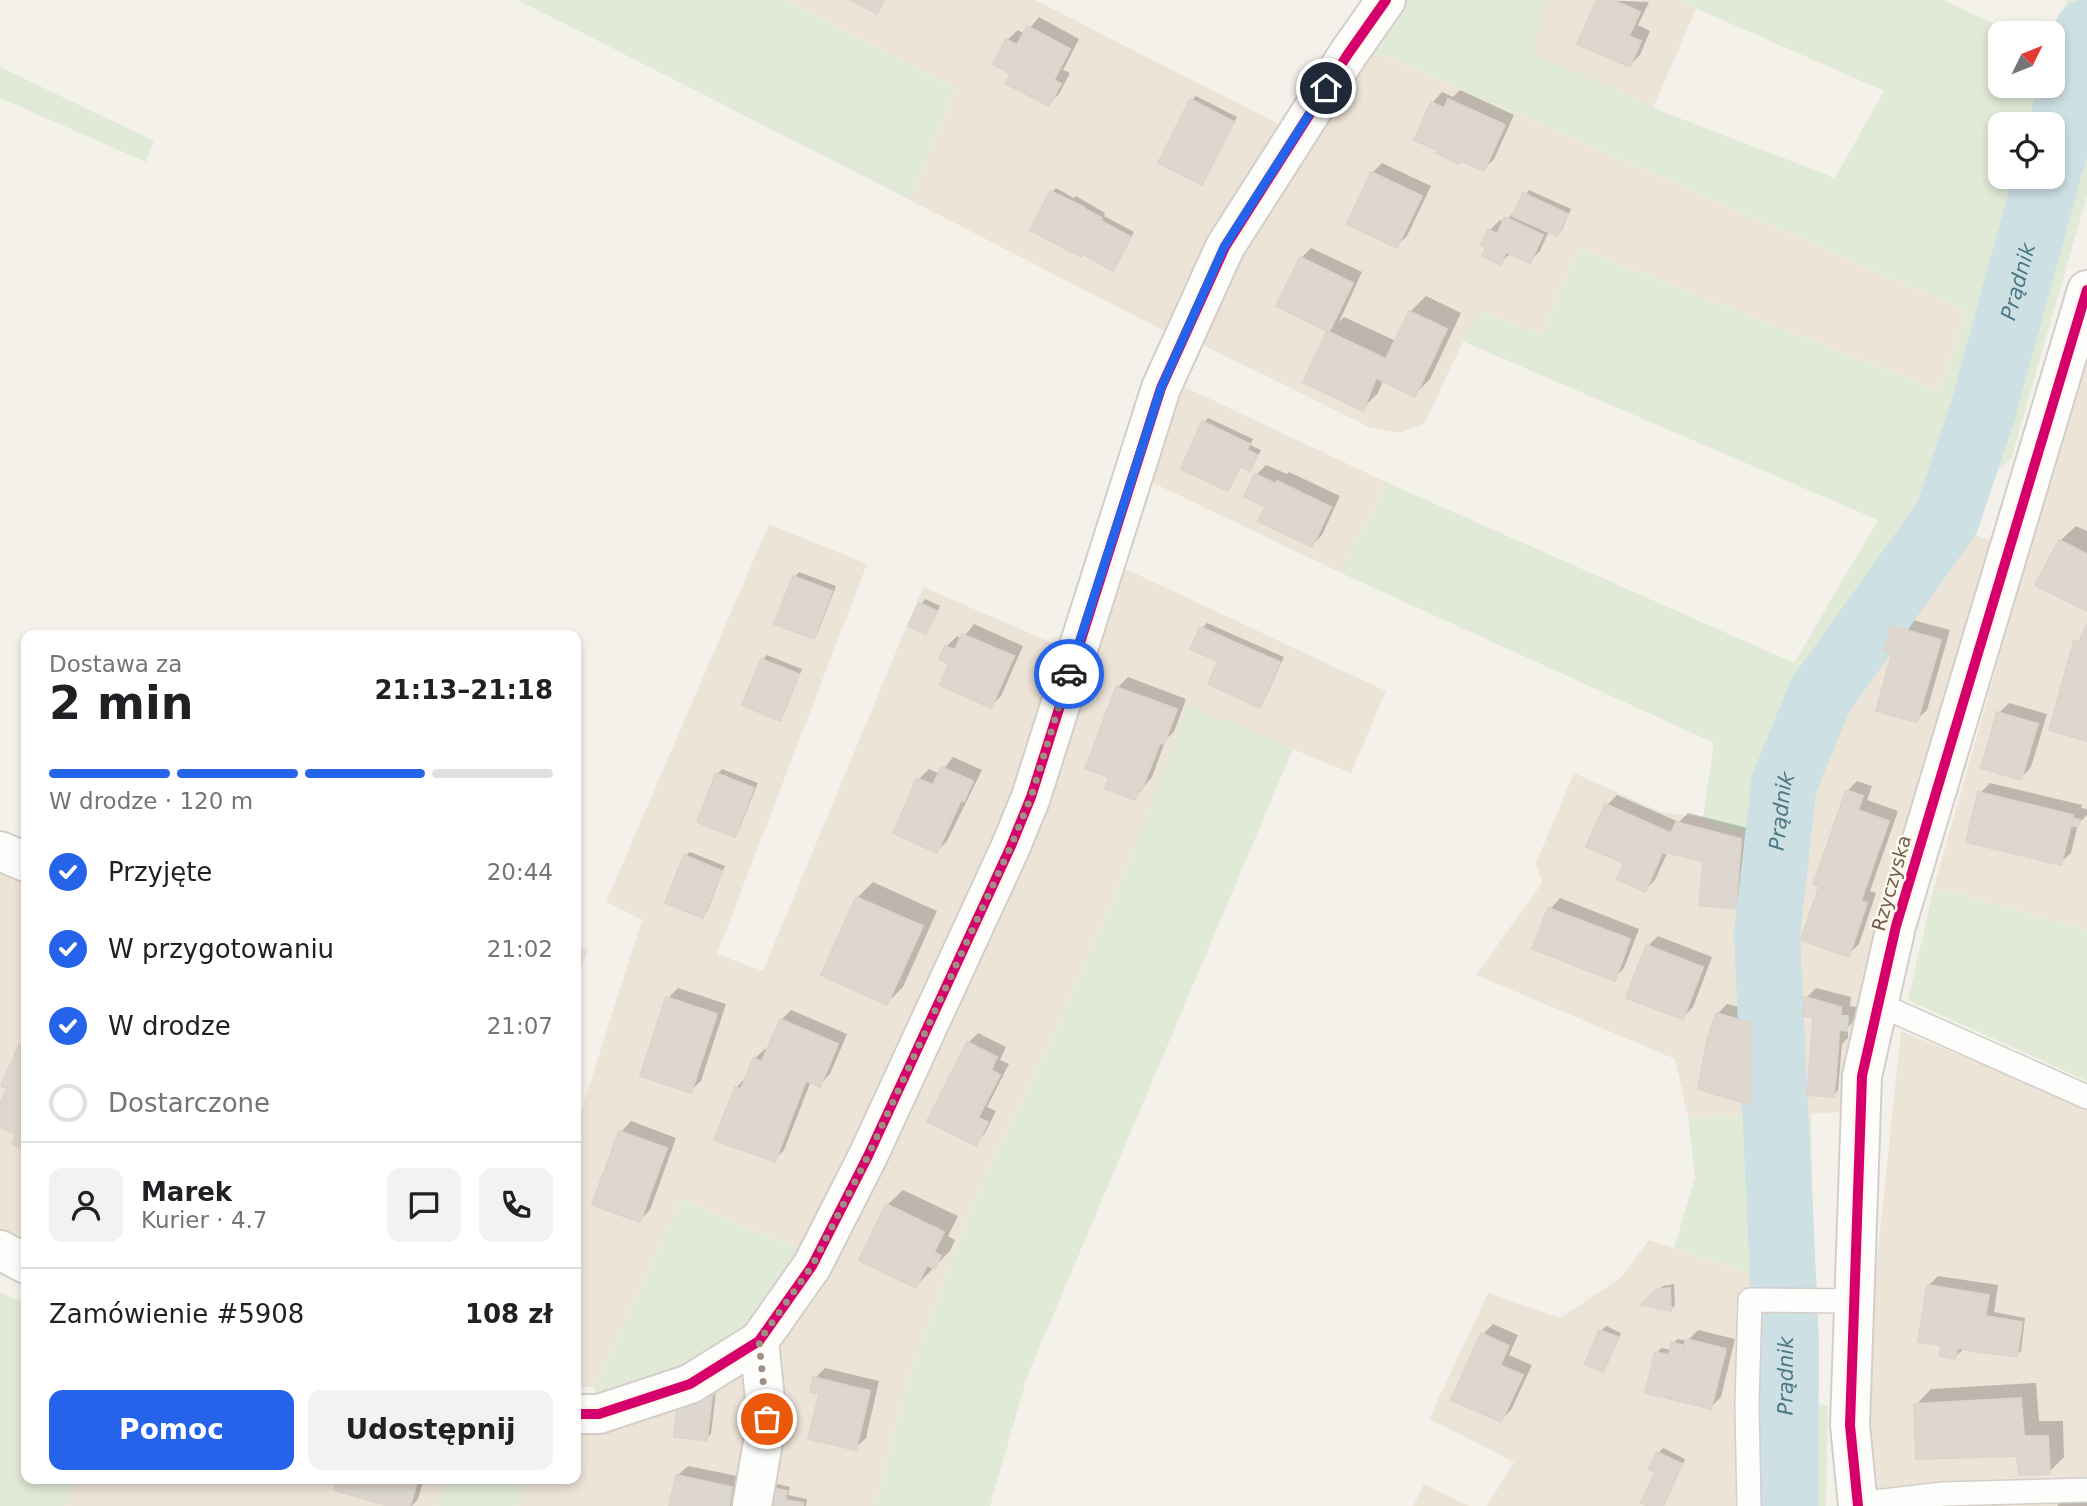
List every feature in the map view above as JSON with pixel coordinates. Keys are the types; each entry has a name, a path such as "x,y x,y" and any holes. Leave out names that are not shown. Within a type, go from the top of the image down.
{"street":[{"path":"581,1414 599,1414 690,1384 759,1341 812,1266 868,1156 1031,797 1161,388 1224,247 1385,0"},
{"name":"Rzyczyska","path":"1858,1505 1850,1425 1862,1076 1896,926 2087,290"},
{"path":"0,851 21,860"},
{"path":"0,1251 21,1262"},
{"path":"752,1506 767,1419 759,1341"}],"lane":[{"path":"1878,1004 2087,1097"},
{"path":"1749,1506 1746,1405 1750,1300 1854,1301"},
{"path":"1858,1505 1943,1494 2087,1490"}],"shaded area":[{"path":"786,0 1035,0 1288,129 1170,334 910,200 955,89"},
{"path":"1546,0 1677,0 1696,9 1653,108 1531,52"},
{"path":"1365,47 1966,311 1939,391 1579,248 1541,334 1478,310 1424,424 1399,433 1369,427 1205,346 1199,339 1241,241"},
{"path":"2087,347 2087,930 1934,887"},
{"path":"1185,387 1388,483 1339,572 1145,479"},
{"path":"769,524 867,564 717,954 763,971 923,587 1064,648 970,912 806,1252 681,1200 595,1387 581,1387 581,1111 642,920 606,902"},
{"path":"1951,527 1993,541 1849,1112 1688,1117 1675,1059 1476,975 1542,883 1536,863 1574,773 1661,812 1703,818 1783,848 1809,745 1851,670"},
{"path":"1117,565 1386,691 1351,773 1188,706 1126,870 1050,1043 974,1200 909,1376 875,1506 519,1506 525,1484 581,1484 581,1428 789,1323"},
{"path":"0,863 21,872 21,1242 0,1232"},
{"path":"581,946 588,949 581,971"},
{"path":"1901,1031 2087,1108 2087,1506 1872,1506 1865,1375"},
{"path":"1649,1240 1763,1277 1762,1443 1765,1506 1487,1506 1514,1462 1429,1419 1488,1293 1560,1318 1620,1278"},
{"path":"72,1484 444,1484 437,1506 64,1506"},
{"path":"1424,1484 1469,1506 1413,1506"}],"green space":[{"path":"518,0 786,0 955,89 910,200"},
{"path":"1399,0 1546,0 1532,52 1653,108 1835,178 1884,91 1677,0 1943,0 1988,21 1988,98 2065,98 2065,21 2061,21 2067,0 2087,0 2087,196 2011,459 1978,487 1851,670 1809,744 1783,848 1802,864 1782,950 1749,937 1758,890 1760,839 1703,818 1714,743 1339,572 1388,483 1794,663 1878,520 1462,341 1478,310 1541,334 1579,248 1939,391 1966,311 1365,47"},
{"path":"0,67 154,141 146,162 0,98"},
{"path":"1188,705 1293,749 1027,1377 990,1506 875,1506 909,1376 974,1200 1050,1043 1126,870"},
{"path":"1934,887 2087,930 2087,1081 1908,1000"},
{"path":"1762,987 1796,1000 1799,1113 1811,1113 1814,1285 1763,1277 1674,1248 1695,1177 1688,1117 1761,1115"},
{"path":"681,1200 806,1252 766,1304 741,1329 704,1356 661,1381 594,1398 595,1387"},
{"path":"0,1292 21,1302 21,1484 72,1484 64,1506 0,1506"},
{"path":"1762,1309 1817,1311 1800,1399 1828,1406 1826,1506 1768,1506"},
{"path":"444,1484 525,1484 519,1506 437,1506"}],"building":[{"path":"851,0 884,0 877,14"},
{"path":"1597,0 1613,0 1640,12 1629,36 1641,41 1630,67 1577,44"},
{"path":"1027,26 1070,49 1054,80 1061,84 1049,106 1005,83 1010,74 993,64 1006,39 1017,45"},
{"path":"1190,99 1234,122 1202,185 1158,163"},
{"path":"1448,99 1505,125 1484,171 1461,161 1459,164 1414,140 1431,102 1444,108"},
{"path":"1371,172 1422,196 1397,248 1347,224"},
{"path":"1050,191 1084,207 1102,218 1101,221 1131,237 1113,271 1030,230"},
{"path":"1523,193 1568,214 1557,236 1512,216"},
{"path":"1505,217 1543,235 1530,263 1506,252 1501,265 1482,256 1486,247 1481,245 1488,229 1497,234"},
{"path":"1300,257 1353,283 1329,332 1276,306"},
{"path":"1409,311 1447,329 1415,397 1376,378 1363,411 1303,382 1327,331 1386,359"},
{"path":"1202,421 1250,444 1247,450 1257,455 1250,471 1240,466 1228,491 1181,469"},
{"path":"1255,474 1276,484 1277,481 1331,507 1312,547 1258,521 1265,507 1244,496"},
{"path":"2059,540 2087,554 2087,611 2035,585"},
{"path":"793,576 832,591 814,639 774,624"},
{"path":"919,603 937,611 926,634 908,626"},
{"path":"2087,624 2087,644 2079,642"},
{"path":"1891,626 1941,640 1917,722 1876,711 1892,653 1884,651"},
{"path":"1200,627 1280,662 1260,708 1208,684 1218,661 1190,649"},
{"path":"962,634 1014,656 991,708 940,685 949,664 939,659 945,646 955,650"},
{"path":"2074,641 2087,644 2087,741 2049,730"},
{"path":"761,659 799,674 780,721 742,705"},
{"path":"1116,687 1177,709 1164,744 1160,743 1135,800 1105,789 1109,777 1085,769"},
{"path":"1997,712 2038,724 2021,780 1981,768"},
{"path":"941,767 973,781 964,801 961,800 937,853 893,833 917,778 933,785"},
{"path":"716,773 754,788 735,837 697,822"},
{"path":"1846,790 1863,796 1858,810 1889,821 1874,863 1827,846"},
{"path":"1978,792 2073,815 2072,818 2080,820 2078,827 2071,825 2061,865 1966,842"},
{"path":"1605,804 1671,833 1645,892 1617,879 1624,863 1586,847"},
{"path":"1676,822 1741,839 1736,909 1699,905 1703,861 1663,852"},
{"path":"1827,846 1874,863 1861,901 1813,884"},
{"path":"684,855 722,871 703,918 665,903"},
{"path":"1819,887 1867,903 1849,957 1801,940"},
{"path":"856,897 923,926 887,1005 821,975"},
{"path":"1548,908 1630,939 1615,981 1532,949"},
{"path":"1646,945 1703,967 1683,1019 1626,998"},
{"path":"666,997 717,1014 691,1093 640,1076"},
{"path":"1805,997 1841,1007 1841,1016 1848,1016 1847,1031 1839,1030 1838,1050 1811,1048 1813,1017 1802,1016"},
{"path":"1716,1013 1751,1023 1751,1105 1698,1089 1707,1040"},
{"path":"780,1019 838,1044 820,1087 762,1061"},
{"path":"967,1042 997,1057 991,1070 1000,1075 978,1118 988,1122 976,1146 927,1121"},
{"path":"19,1045 21,1046 21,1148 12,1144 16,1134 0,1127 0,1103 7,1088 1,1086"},
{"path":"1811,1048 1838,1050 1834,1097 1807,1095"},
{"path":"753,1058 806,1080 775,1162 714,1140 735,1087 741,1089"},
{"path":"619,1131 667,1148 640,1222 592,1205"},
{"path":"886,1204 944,1232 934,1252 941,1256 935,1269 927,1265 916,1288 859,1260"},
{"path":"1927,1285 1989,1295 1979,1352 1958,1348 1955,1359 1939,1356 1941,1345 1918,1342"},
{"path":"1670,1288 1671,1311 1641,1305 1656,1290"},
{"path":"1986,1316 2022,1322 2017,1357 1979,1352"},
{"path":"1599,1330 1618,1337 1603,1372 1585,1364"},
{"path":"1481,1333 1509,1346 1500,1365 1523,1375 1501,1422 1451,1400"},
{"path":"1686,1339 1726,1349 1711,1409 1671,1399"},
{"path":"1671,1342 1684,1346 1671,1399 1645,1393 1655,1352 1669,1355"},
{"path":"813,1377 870,1391 856,1450 808,1439 819,1394 810,1392"},
{"path":"716,1385 716,1393 712,1395 707,1441 674,1437 678,1401"},
{"path":"2021,1398 2024,1436 2048,1436 2050,1474 2019,1475 2017,1456 1916,1459 1914,1404"},
{"path":"1657,1452 1682,1464 1663,1506 1648,1506 1641,1503 1655,1472 1648,1469"},
{"path":"676,1475 732,1487 729,1506 669,1506"},
{"path":"336,1484 417,1484 410,1506 389,1506 334,1490"},
{"path":"767,1487 787,1491 785,1500 803,1503 803,1506 763,1506"}],"waterway":[{"name":"Prądnik","path":"2065,113 2087,32"},
{"name":"Prądnik","path":"1785,1506 1786,1340 1767,935 1784,784 1820,696 1947,518 1983,410 2044,189"}],"cycle path":[{"path":"581,1414 599,1414 690,1384 759,1341 812,1266 868,1156 1031,797 1161,388 1225,247 1348,54 1386,0"},
{"path":"1858,1506 1850,1425 1862,1076 1896,926 2087,290"}],"way so far":[{"path":"767,1419 759,1341 812,1266 868,1156 1011,846 1031,797 1069,674"}],"route":[{"path":"1069,674 1161,388 1224,247 1326,88"}]}
